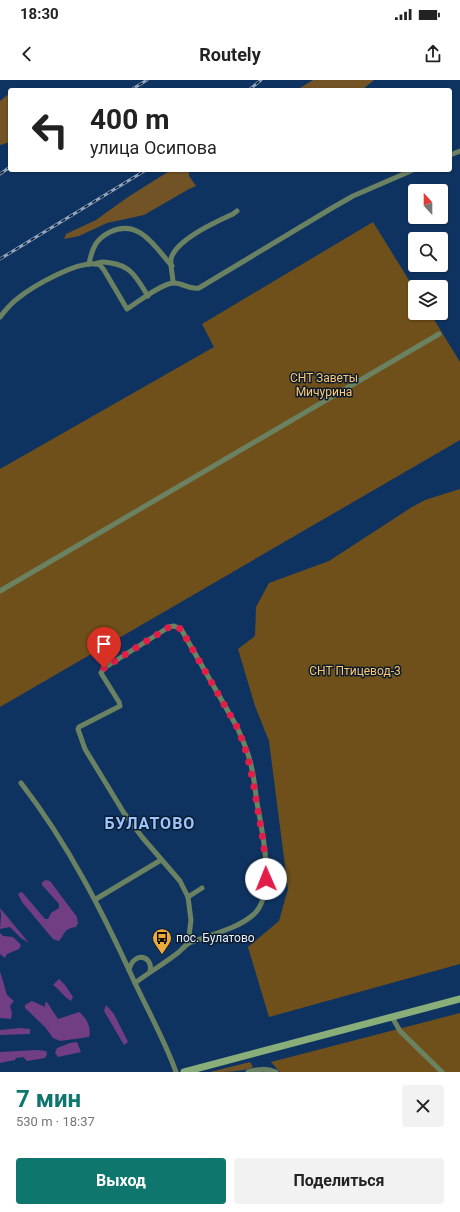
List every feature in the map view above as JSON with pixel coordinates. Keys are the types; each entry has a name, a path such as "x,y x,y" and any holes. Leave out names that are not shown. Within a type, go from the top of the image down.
{"main road":[{"path":"184,1072 460,999"}],"street":[{"path":"0,317 11,303 24,294 66,271 89,264 100,265 126,309 168,284 173,283 194,289 204,286 218,276 353,196 408,172"},
{"path":"173,283 172,257 176,249 183,241 233,214 237,210"},
{"path":"89,264 94,244 108,233 123,227 140,232 172,266"},
{"path":"95,264 103,261 116,263 130,269 148,296"},
{"path":"0,591 439,334"},
{"path":"135,983 176,955 188,944 243,922 254,915 259,910 263,900 266,864 252,768 244,743 237,727 181,629 174,626 169,627 104,668 100,673 119,702 120,706 78,729 85,749 124,813 161,860 180,881 188,897 191,920 188,944"},
{"path":"21,783 42,811 96,899 176,1072"},
{"path":"96,899 161,860"},
{"path":"188,897 202,888"},
{"path":"130,970 131,963 135,959 141,957 150,963 150,972"},
{"path":"392,1017 400,1031 442,1072"},
{"path":"248,1072 259,1069 269,1069 276,1072"}],"green space":[{"name":"СНТ Заветы Мичурина","path":"373,222 409,280 408,320 434,320 460,362 460,440 0,707 0,469 214,347 202,324"},
{"name":"СНТ Птицевод-3","path":"460,489 460,964 269,1017 248,947 279,921 288,889 269,741 255,706 238,649 255,636 256,607 269,583 329,561 412,507 425,500"},
{"path":"460,1013 460,1072 280,1072 271,1062"}],"shaded area":[{"path":"313,80 374,80 364,88 300,88"},
{"path":"8,95 8,143 0,145 0,101"},
{"path":"168,172 189,172 189,176 196,186 144,215 107,223 79,236 64,239 66,234 96,220 128,197"},
{"path":"46,880 50,881 77,917 78,923 76,927 67,930 59,941 53,939 22,902 18,894 22,892 45,919 48,919 51,913 59,908 59,904 42,885 42,882"},
{"path":"0,908 29,943 21,938 10,927 0,929"},
{"path":"0,933 3,936 13,937 21,945 19,949 7,954 5,958 0,954"},
{"path":"0,971 7,995 14,1001 10,1006 12,1013 11,1019 0,1018"},
{"path":"59,979 73,997 71,1001 53,985"},
{"path":"32,1001 45,1007 45,1003 47,1002 58,1019 79,1012 88,1023 90,1030 89,1037 60,1041 53,1038 45,1027 25,1008 25,1005"},
{"path":"106,1005 114,1014 128,1042 124,1045 104,1011"},
{"path":"20,1028 30,1029 30,1034 0,1035 0,1030"},
{"path":"77,1042 81,1052 58,1057 55,1053 57,1048"},
{"path":"46,1051 47,1054 45,1058 27,1061 23,1057 0,1063 0,1052"},
{"path":"250,1062 253,1067 249,1069 210,1072"}],"railway":[{"path":"134,88 147,80"},
{"path":"251,88 261,80"},
{"path":"0,174 8,168"},
{"path":"0,259 143,172"}],"place":[{"name":"пос. Булатово","path":"162,955"}],"district":[{"name":"БУЛАТОВО","path":"150,823"}],"route":[{"path":"104,668 169,627 174,626 181,629 237,727 250,760 264,844 266,879"}]}
